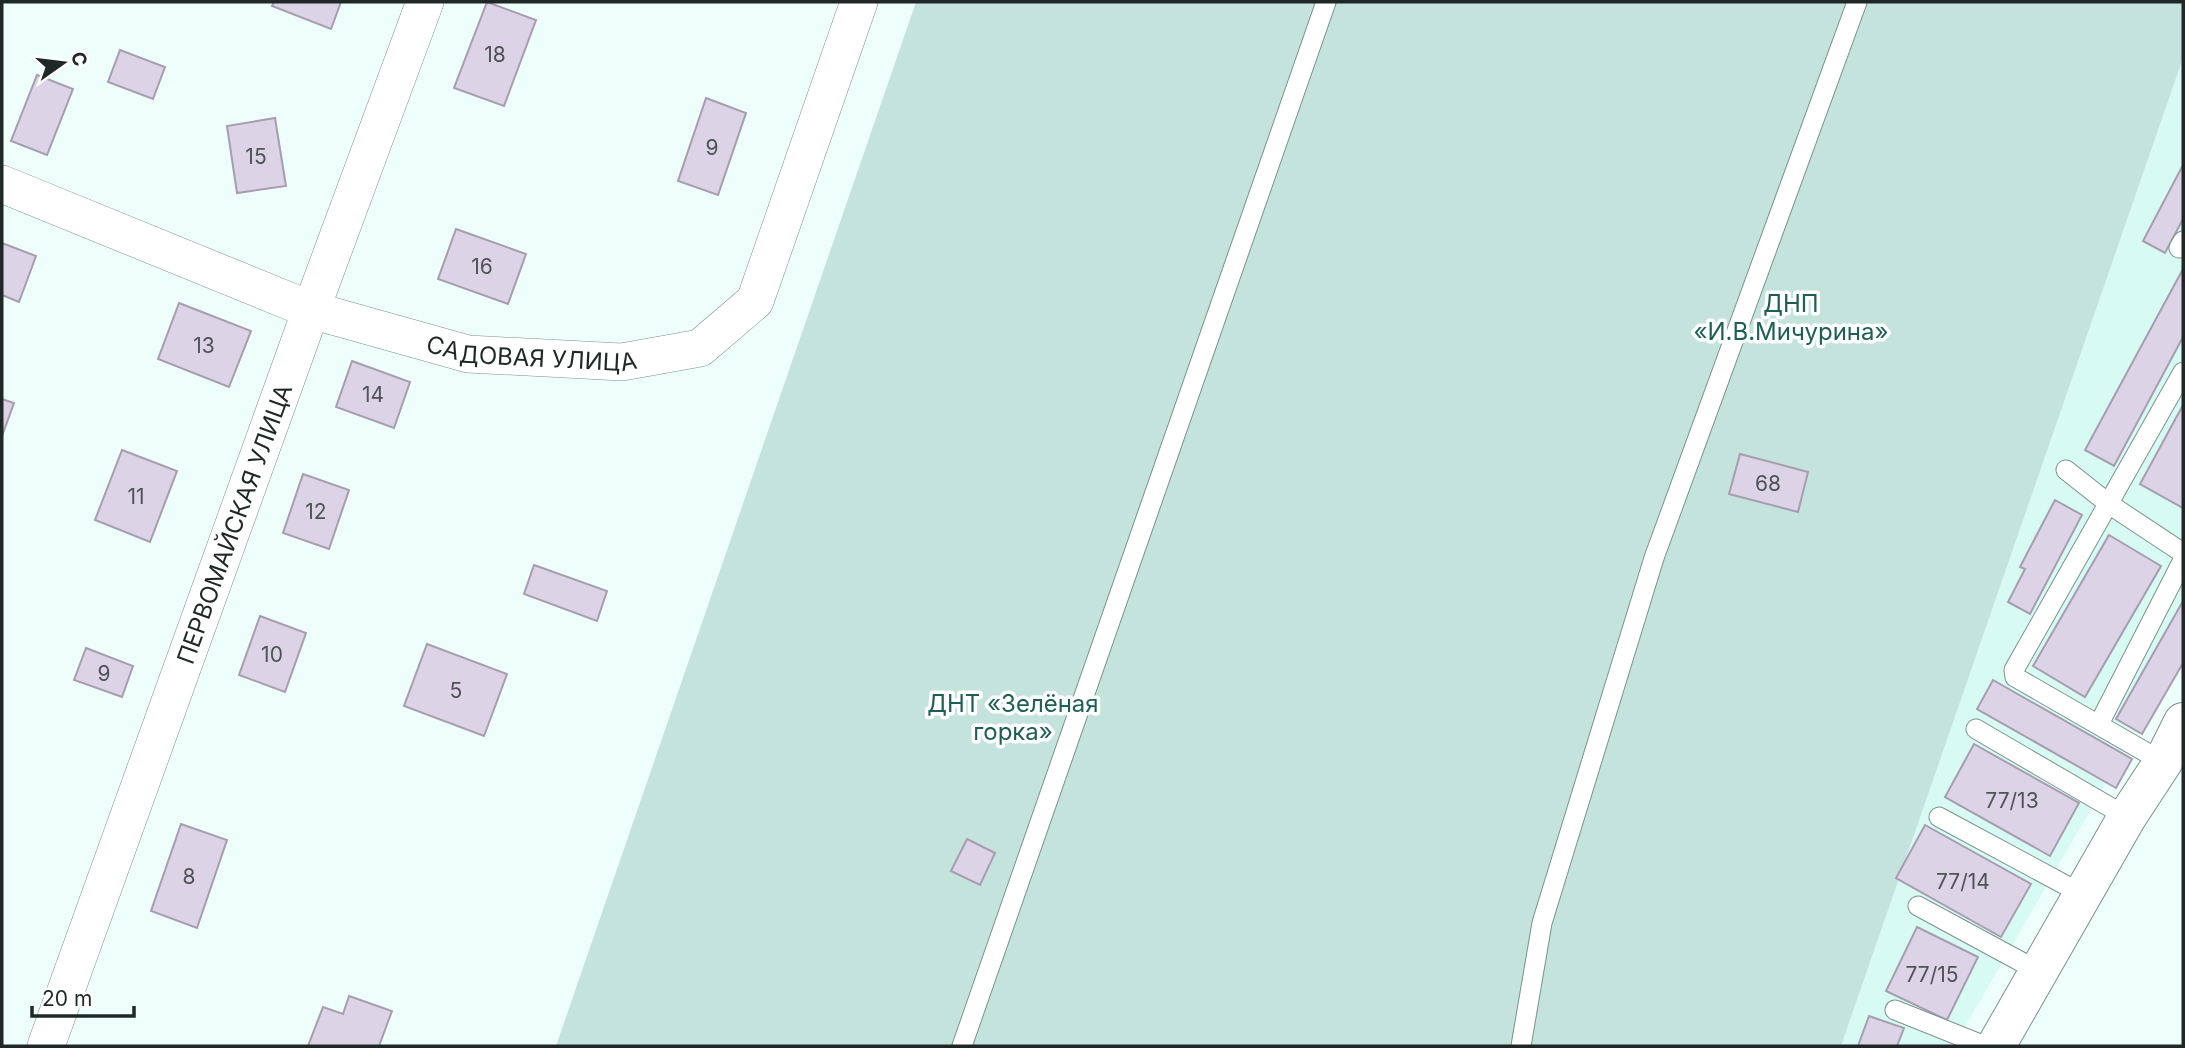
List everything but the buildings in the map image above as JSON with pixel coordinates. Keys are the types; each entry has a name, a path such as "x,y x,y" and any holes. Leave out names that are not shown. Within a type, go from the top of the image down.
{"street":[{"name":"ПЕРВОМАЙСКАЯ УЛИЦА","path":"46,1046 425,2"},
{"name":"САДОВАЯ УЛИЦА","path":"2,184 311,310 468,354 622,362 701,348 755,302 859,2"},
{"path":"1996,1046 2127,817 2163,762 2183,722"}],"lane":[{"path":"962,1046 1326,2"},
{"path":"1521,1046 1542,923 1654,558 1857,2"},
{"path":"2163,762 2015,677 2014,670 2183,372"},
{"path":"2066,470 2109,504 2183,553"},
{"path":"2099,724 2183,560"},
{"path":"1976,730 2127,817"},
{"path":"1939,817 2082,894"},
{"path":"1918,906 2040,972"},
{"path":"1895,1010 1985,1046"}],"shaded area":[{"path":"2183,58 2183,650 1954,1046 1841,1046"}],"green space":[{"path":"916,2 2183,2 2183,58 1841,1046 556,1046"}],"park label":[{"name":"ДНП «И.В.Мичурина»","path":"1791,317"},
{"name":"ДНТ «Зелёная горка»","path":"1013,717"}]}
